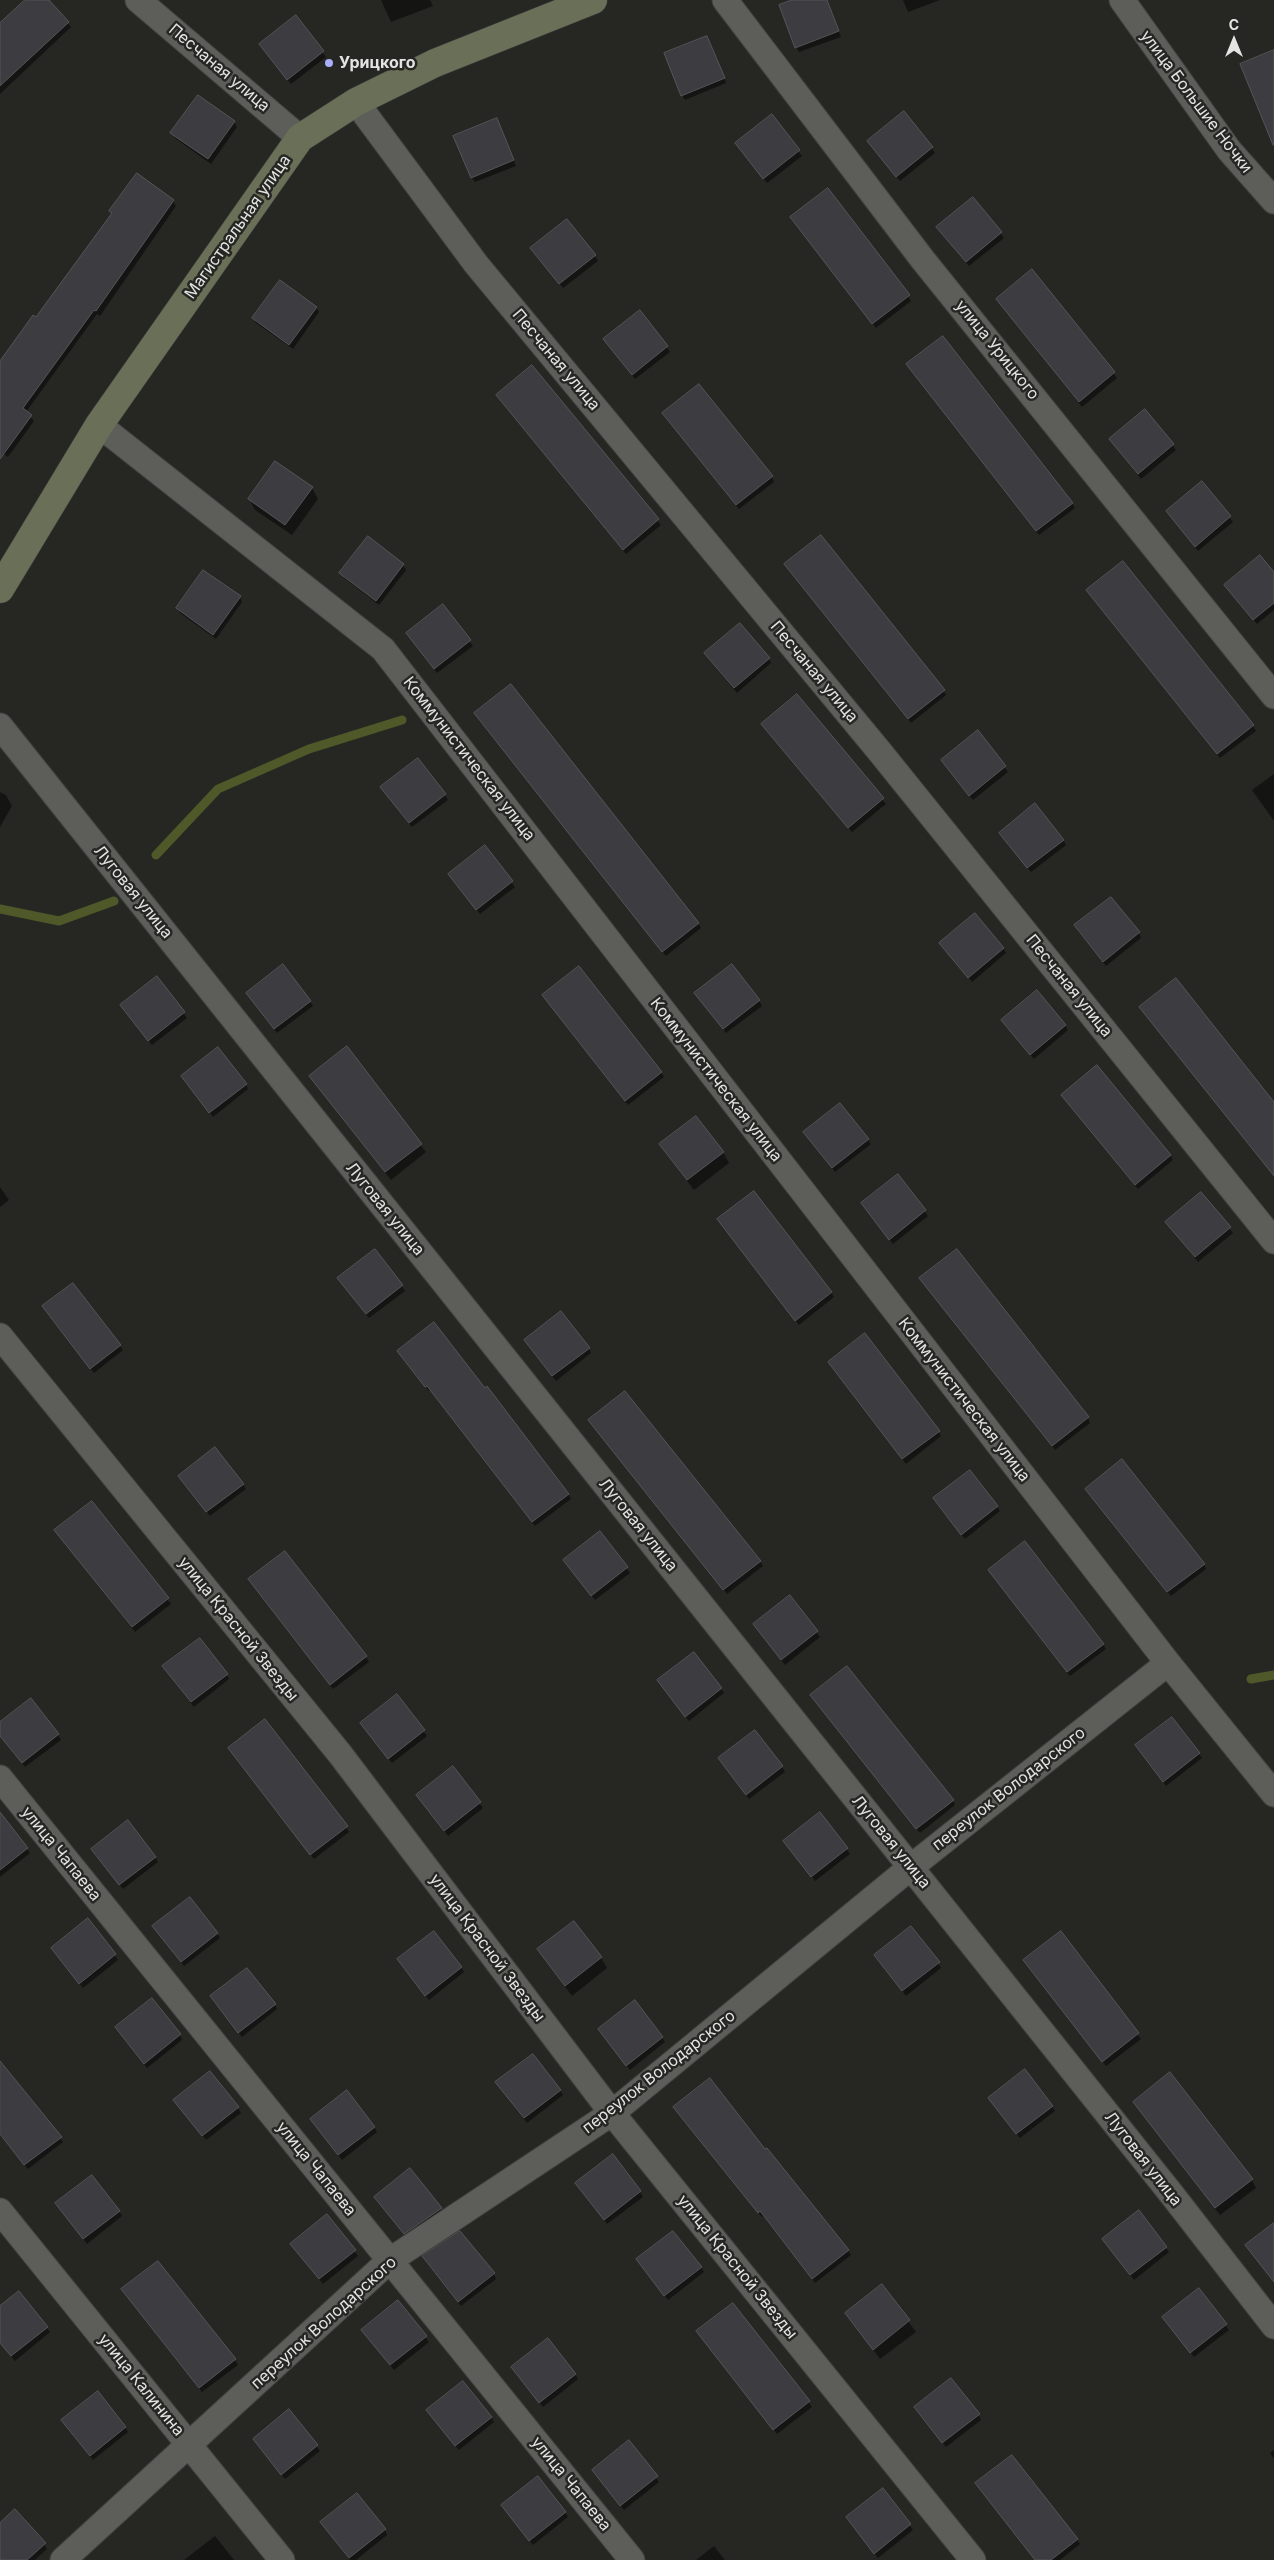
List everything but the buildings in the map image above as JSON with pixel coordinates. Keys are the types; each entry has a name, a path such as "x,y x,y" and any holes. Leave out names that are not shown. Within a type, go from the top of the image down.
{"street":[{"name":"Песчаная улица","path":"138,0 300,138"},
{"name":"Магистральная улица","path":"0,589 100,425 300,138 356,102 435,62 593,0"},
{"name":"улица Урицкого","path":"725,0 923,260 1136,521 1274,696"},
{"name":"улица Большие Ночки","path":"1122,0 1230,150 1274,201"},
{"name":"Песчаная улица","path":"356,102 476,264 880,752 1274,1241"},
{"name":"Коммунистическая улица","path":"100,425 384,649 1168,1664 1274,1794"},
{"name":"Луговая улица","path":"0,726 1274,2326"},
{"name":"улица Красной Звезды","path":"0,1336 340,1754 612,2113 974,2560"},
{"name":"переулок Володарского","path":"63,2560 389,2261 612,2113 911,1868 1168,1664"},
{"name":"улица Чапаева","path":"0,1778 632,2560"},
{"name":"улица Калинина","path":"0,2211 282,2560"}],"waterway":[{"path":"156,855 218,789 309,749 402,720"},
{"path":"0,909 59,921 114,901"},
{"path":"1251,1679 1274,1675"}],"place":[{"name":"Урицкого","path":"329,63"}]}
